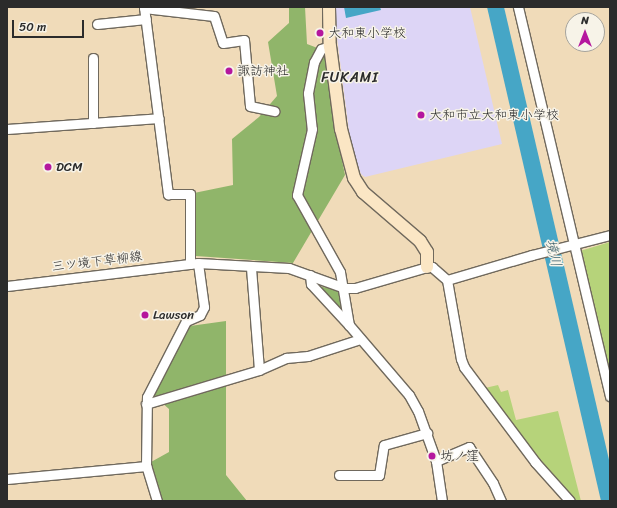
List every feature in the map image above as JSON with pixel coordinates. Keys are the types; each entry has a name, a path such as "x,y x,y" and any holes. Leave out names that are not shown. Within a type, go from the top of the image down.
{"street":[{"path":"329,7 330,46 343,145 356,184 380,208 420,241 427,252 427,267"},
{"path":"518,7 610,396"},
{"path":"157,501 146,466 147,397 186,321 200,315 204,307 194,264 190,194 168,194 144,8 214,16 223,43 244,40 250,106 274,111"},
{"path":"97,24 146,19"},
{"path":"330,46 321,49 314,62 308,93 312,129 296,195 340,272 345,288 349,326"},
{"path":"93,58 93,123"},
{"path":"7,130 159,118"},
{"path":"447,280 532,255 610,235"},
{"name":"三ツ境下草柳線","path":"7,286 194,264 251,268 289,268 345,288"},
{"path":"345,288 363,288 427,267 432,268 447,280 461,359 464,367 535,462 570,501"},
{"path":"251,268 259,370"},
{"path":"310,275 312,284 409,395 428,433 436,461 442,501"},
{"path":"146,404 259,370 286,358 308,356 360,339"},
{"path":"339,475 380,475 384,445 428,433"},
{"path":"436,461 469,447 493,483 501,501"},
{"path":"7,479 146,466"}],"shaded area":[{"name":"大和市立大和東小学校","path":"336,7 470,7 502,144 365,177 361,174 351,147 335,22"}],"green space":[{"path":"289,7 305,7 307,44 328,52 333,115 345,175 293,263 196,256 194,193 233,185 232,139 259,117 277,96 268,42 289,23"},
{"path":"610,242 610,372 580,251"},
{"path":"319,286 340,291 342,309 338,309"},
{"path":"226,321 226,475 247,501 160,501 151,462 169,452 169,409 153,395 190,326"},
{"path":"498,385 501,392 508,390 516,420 558,411 581,501 577,501 544,465 485,388"}],"water":[{"path":"344,7 380,7 381,10 346,18"},
{"name":"境川","path":"487,7 504,7 610,464 610,501 601,501"}],"place":[{"name":"大和東小学校","path":"320,33"},
{"name":"諏訪神社","path":"229,71"},
{"name":"大和市立大和東小学校","path":"421,115"},
{"name":"DCM","path":"48,167"},
{"name":"Lawson","path":"145,315"},
{"name":"坊ノ窪","path":"432,456"}],"district":[{"name":"FUKAMI","path":"350,78"}]}
